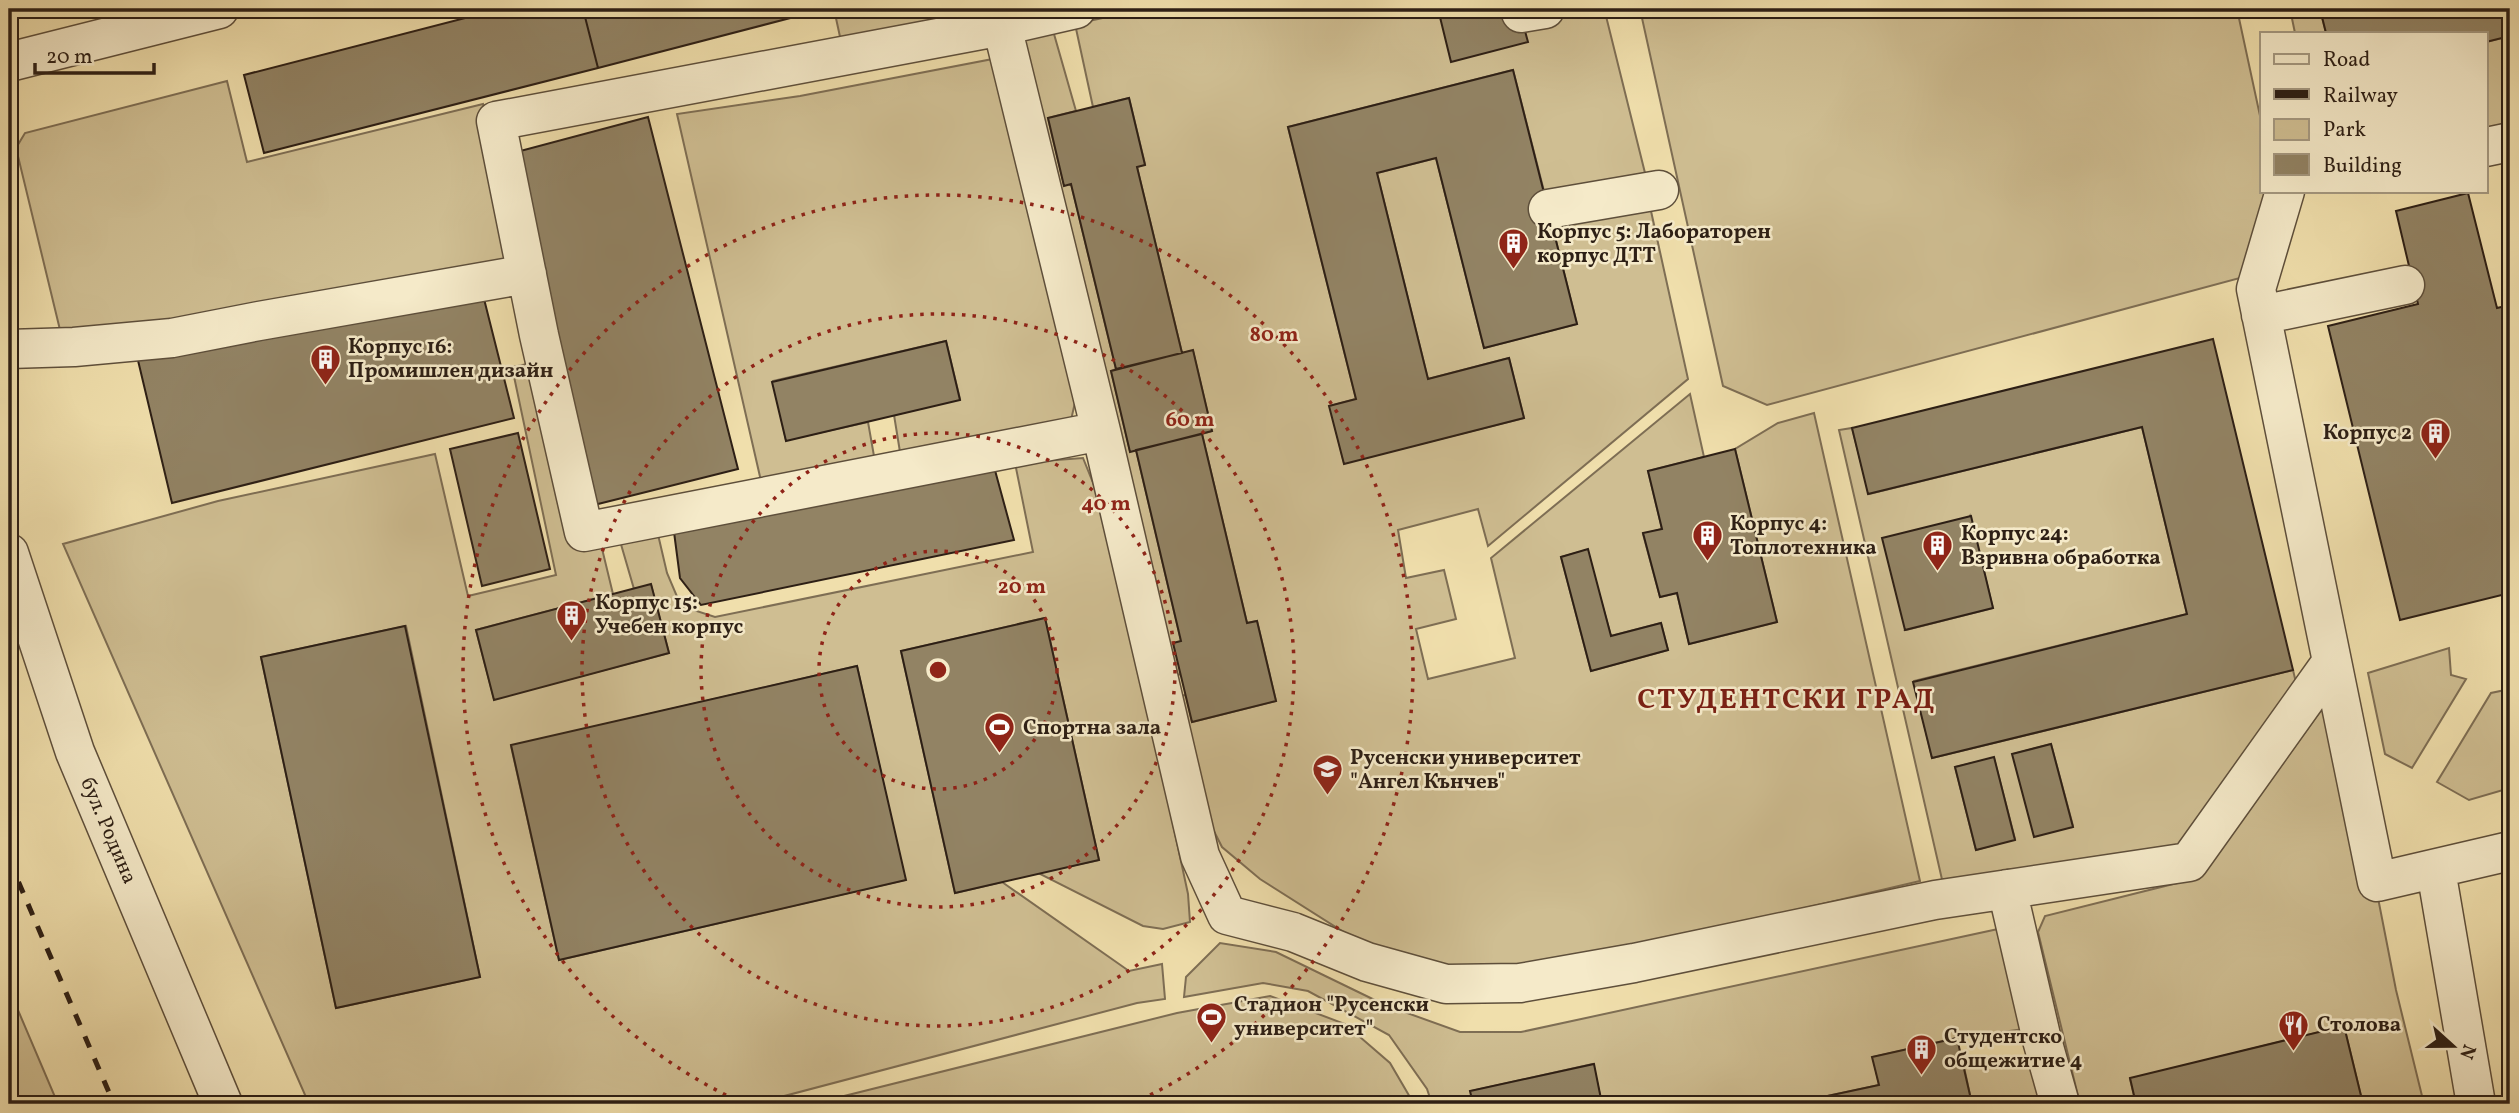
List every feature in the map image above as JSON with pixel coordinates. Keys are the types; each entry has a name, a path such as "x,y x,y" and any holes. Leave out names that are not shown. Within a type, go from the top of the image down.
{"street":[{"path":"9,61 219,9"},
{"path":"1076,9 1002,26 496,121 584,531 1101,431"},
{"path":"1002,26 1101,431 1200,856 1227,915 1293,932 1367,962 1446,984 1520,983 1634,963 1935,900 2189,862 2331,663"},
{"path":"2488,147 2510,142"},
{"path":"1548,209 1660,190"},
{"path":"2286,192 2256,289 2377,883 2510,851"},
{"path":"9,349 74,347 172,338 527,274"},
{"path":"2261,316 2405,285"},
{"name":"бул. Родина","path":"9,553 75,752 223,1104"},
{"path":"2436,870 2476,1104"},
{"path":"2007,889 2042,1040 2060,1104"}],"green space":[{"path":"834,9 985,9 988,19 842,46"},
{"path":"1144,9 1519,9 1523,23 1605,12 1647,181 1546,199 1513,70 1288,127 1356,399 1330,406 1344,463 1524,418 1509,358 1428,379 1377,173 1436,158 1484,348 1577,324 1550,217 1649,202 1688,379 1488,546 1478,509 1398,530 1406,578 1444,570 1456,619 1416,629 1428,679 1515,658 1491,558 1690,394 1704,457 1648,471 1662,529 1643,534 1660,597 1677,593 1689,644 1777,622 1735,449 1778,423 1814,413 1920,881 1518,975 1454,978 1350,936 1260,879 1222,847 1196,796 1168,698 1186,695 1192,722 1276,701 1257,621 1247,623 1202,434 1212,431 1193,351 1182,353 1137,167 1145,164 1129,98 1093,107 1075,24","holes":["1587,550 1611,636 1661,623 1668,650 1591,671 1561,557"]},
{"path":"1640,9 2237,9 2260,116 2260,192 2269,192 2240,278 1767,405 1723,386"},
{"path":"2290,9 2320,9 2326,32 2295,32"},
{"path":"1052,27 1076,111 1048,118 1064,185 1071,184 1116,369 1111,371 1130,451 1136,450 1181,641 1181,674 1161,680 1017,33"},
{"path":"2510,36 2510,142 2488,147 2488,42"},
{"path":"998,58 1079,385 1071,420 900,452 894,415 960,399 946,341 773,381 786,440 868,422 874,456 761,481 677,114 800,96"},
{"path":"227,81 247,162 483,104 516,262 89,336 61,334 16,148 25,133"},
{"path":"538,362 598,532 613,594 476,630 494,699 669,653 651,585 634,589 618,534 656,526 667,573 681,606 715,617 1033,552 1015,463 1083,458 1108,520 1188,894 1190,922 1163,929 1143,926 1038,873 1099,860 1045,618 901,651 955,893 1002,882 1129,971 1162,964 1165,999 1137,1003 754,1104 309,1104 63,544 218,501 435,454 468,596 556,575 512,367","holes":["406,626 480,977 336,1008 261,657","857,666 905,880 559,960 511,746"]},
{"path":"2142,427 2187,614 1914,681 1932,758 2293,670 2297,687 2179,850 1949,910 1839,430 1852,428 1869,494","holes":["1970,516 1993,608 1905,630","2051,744 2072,827 2013,754","1994,758 2015,839 1976,850 1955,767"]},
{"path":"2449,648 2451,675 2466,679 2412,768 2385,754 2368,673"},
{"path":"2337,688 2396,990 2424,1104 2363,1104 2344,1026 2130,1079 2136,1104 2080,1104 2038,932 2045,916 2201,877"},
{"path":"2510,689 2510,788 2469,800 2437,782 2491,693"},
{"path":"2012,926 2032,1028 1957,1038 1873,1057 1879,1085 1790,1104 1602,1104 1593,1064 1471,1091 1473,1104 1432,1104 1427,1089 1389,1035 1308,991 1263,983 1184,997 1186,977 1220,943 1276,952 1385,1005 1460,1032 1521,1032"},
{"path":"9,989 58,1104 9,1104"},
{"name":"Стадион \"Русенски университет\"","path":"1270,996 1345,1024 1390,1063 1414,1104 812,1104 1177,1013"},
{"path":"2036,1055 2047,1104 1972,1104 1964,1067"}],"building":[{"path":"500,9 583,9 598,68 264,153 244,75"},
{"path":"583,9 801,9 802,15 598,68"},
{"path":"1438,9 1519,9 1528,42 1451,62"},
{"path":"2320,9 2510,9 2510,36 2488,42 2488,32 2326,32"},
{"name":"Корпус 5: Лабораторен корпус ДТТ","path":"1513,70 1577,324 1484,348 1436,158 1377,173 1428,379 1509,358 1524,418 1344,464 1329,406 1356,399 1288,127"},
{"path":"1129,98 1145,165 1137,167 1182,353 1116,369 1071,184 1064,186 1048,118"},
{"path":"648,117 738,469 594,505 509,154"},
{"name":"Корпус 2","path":"2468,193 2497,308 2510,305 2510,593 2400,620 2328,326 2418,304 2396,211"},
{"name":"Корпус 16: Промишлен дизайн","path":"481,287 514,418 172,503 136,352"},
{"path":"2213,339 2293,670 1932,758 1913,682 2187,614 2142,427 1868,494 1852,428"},
{"path":"946,341 960,400 786,441 772,382"},
{"path":"1193,350 1212,431 1130,452 1111,371"},
{"path":"518,433 550,569 482,586 450,449"},
{"path":"1202,434 1247,623 1257,621 1276,701 1192,722 1173,643 1181,641 1136,450"},
{"name":"Корпус 4: Топлотехника","path":"1735,449 1777,622 1689,644 1677,593 1660,597 1643,533 1662,529 1648,471"},
{"path":"993,463 1014,540 701,605 680,578 674,532"},
{"name":"Корпус 24: Взривна обработка","path":"1971,516 1993,608 1905,630 1882,538"},
{"path":"1588,549 1611,636 1661,623 1668,650 1591,671 1561,557"},
{"name":"Корпус 15: Учебен корпус","path":"651,584 669,653 494,700 476,630"},
{"name":"Спортна зала","path":"1045,618 1099,860 955,893 901,651"},
{"path":"405,626 480,977 336,1008 261,657"},
{"path":"857,666 906,880 559,960 511,745"},
{"path":"2051,744 2073,827 2034,837 2012,754"},
{"path":"1994,757 2015,840 1976,850 1955,767"},
{"name":"Столова","path":"2344,1026 2363,1104 2136,1104 2130,1078"},
{"name":"Студентско общежитие 4","path":"1957,1038 1972,1104 1790,1104 1879,1085 1872,1057"},
{"path":"1594,1064 1602,1104 1473,1104 1470,1091"}],"railway":[{"path":"9,860 114,1104"}],"place":[{"name":"Корпус 5: Лабораторен корпус ДТТ","path":"1514,271"},
{"name":"Корпус 16: Промишлен дизайн","path":"325,386"},
{"name":"Корпус 2","path":"2435,460"},
{"name":"Корпус 4: Топлотехника","path":"1707,563"},
{"name":"Корпус 24: Взривна обработка","path":"1938,573"},
{"name":"Корпус 15: Учебен корпус","path":"572,642"},
{"name":"Спортна зала","path":"1000,755"},
{"name":"Русенски университет \"Ангел Кънчев\"","path":"1327,797"},
{"name":"Стадион \"Русенски университет\"","path":"1211,1044"},
{"name":"Столова","path":"2294,1052"},
{"name":"Студентско общежитие 4","path":"1921,1076"}],"district":[{"name":"СТУДЕНТСКИ ГРАД","path":"1787,700"}]}
